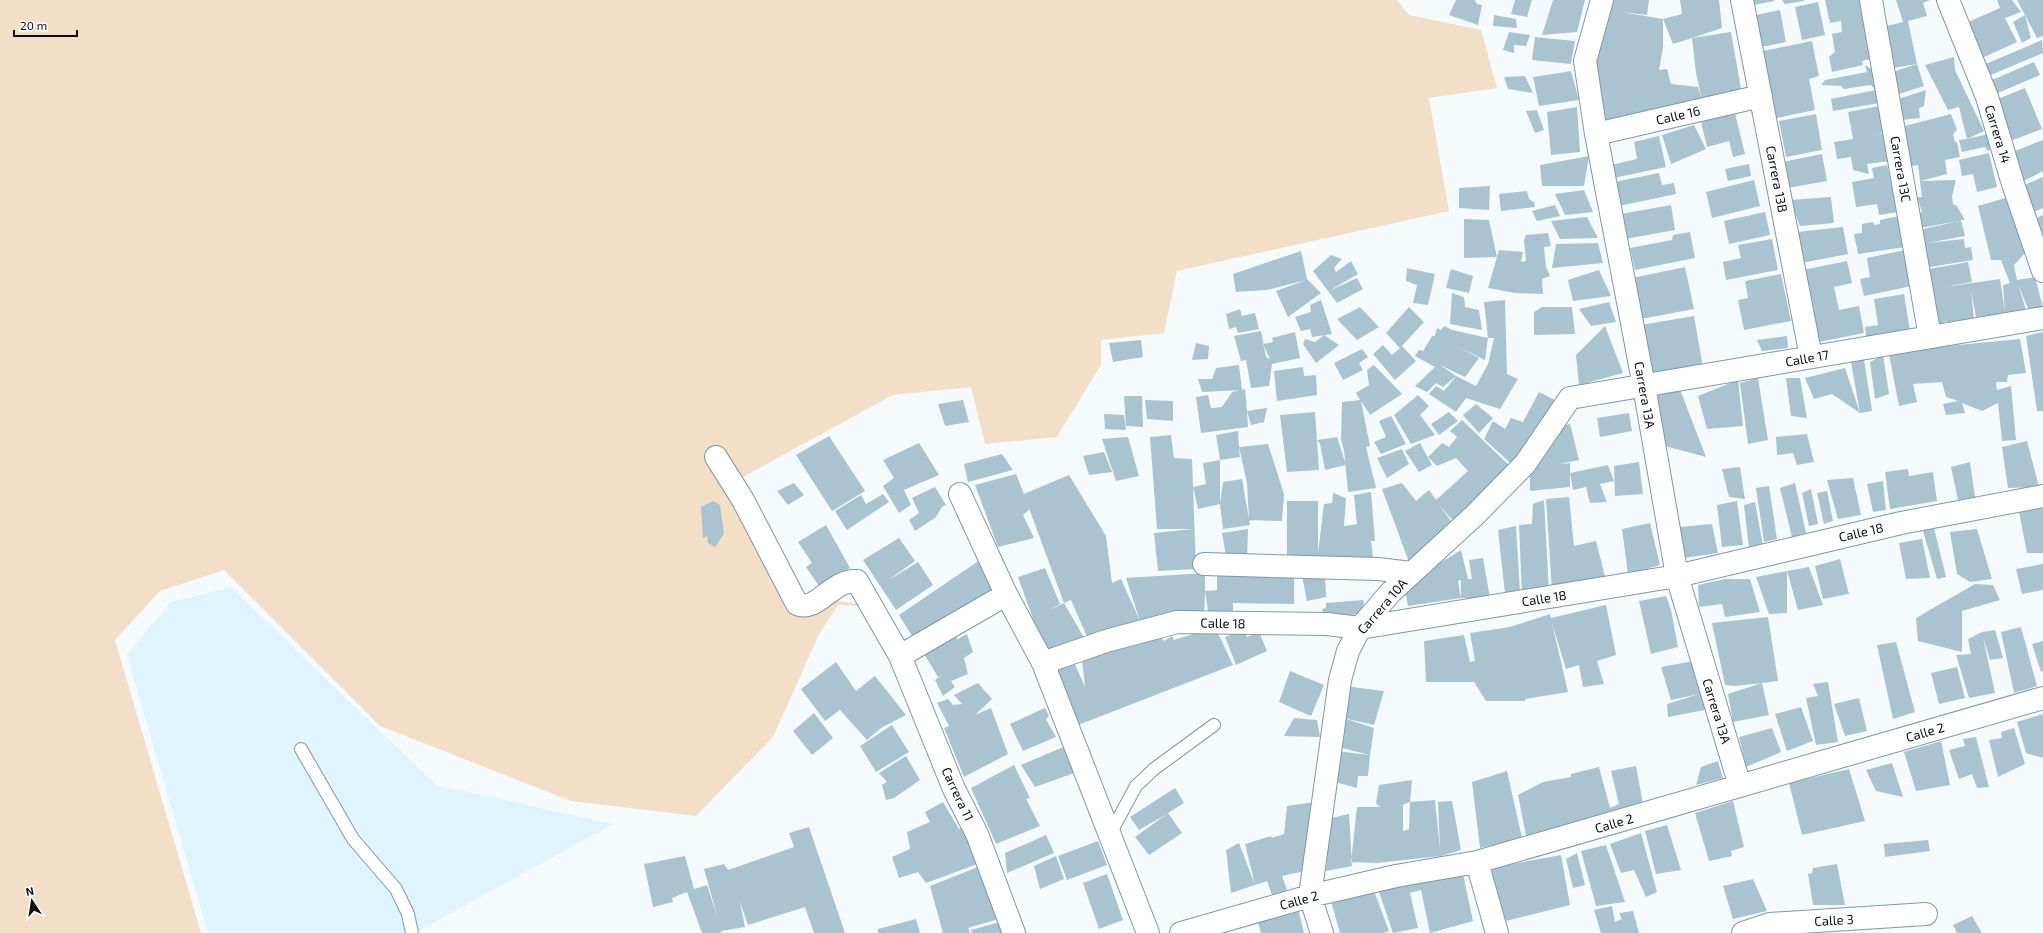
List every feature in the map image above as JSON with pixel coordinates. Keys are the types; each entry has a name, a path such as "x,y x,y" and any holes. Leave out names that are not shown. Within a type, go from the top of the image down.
{"street":[{"name":"Carrera 13A","path":"1602,0 1586,61 1596,134 1644,386 1677,576 1740,786"},
{"name":"Carrera 13B","path":"1742,0 1811,357"},
{"name":"Carrera 13C","path":"1871,0 1930,337"},
{"name":"Carrera 14","path":"1950,1 1987,97 2013,184 2043,270"},
{"name":"Calle 16","path":"1596,134 1761,96"},
{"name":"Calle 17","path":"1570,398 2043,318"},
{"name":"Carrera 10A","path":"1310,896 1340,680 1348,651 1360,628 1390,593 1475,515 1525,464 1570,398"},
{"name":"Carrera 11","path":"716,457 744,500 797,604 809,606 842,582 857,580 900,656 954,789 977,834 1014,933"},
{"path":"960,494 1006,594 1043,663 1148,933"},
{"name":"Calle 18","path":"1043,663 1106,641 1177,622 1327,624 1360,628 1677,576 1901,523 2043,496"},
{"path":"1204,564 1378,569 1411,573"},
{"path":"900,656 995,601"},
{"name":"Calle 2","path":"1181,933 1310,896 1396,876 1477,862 2043,698"},
{"path":"1477,862 1497,933"},
{"path":"1310,896 1322,933"},
{"name":"Calle 3","path":"1743,933 1770,924 1926,914"}],"lane":[{"path":"1110,834 1136,786 1154,769 1214,725"},
{"path":"300,749 353,839 396,889 408,914 412,933"}],"shaded area":[{"path":"0,0 1397,0 1409,15 1481,30 1497,88 1429,98 1449,211 1177,271 1164,333 1101,340 1101,365 1057,437 985,444 971,387 893,395 743,477 803,595 879,607 838,605 819,634 773,737 696,816 571,801 380,726 224,570 160,591 115,640 201,933 0,933"},
{"path":"231,587 436,785 613,824 415,933 208,933 127,655 171,602"}],"building":[{"path":"1456,0 1475,0 1477,4 1482,5 1478,25 1449,15"},
{"path":"1515,0 1532,0 1527,17 1511,14"},
{"path":"1553,0 1585,0 1577,32 1542,35"},
{"path":"1607,0 1649,0 1647,15 1621,12 1663,19 1663,48 1659,70 1667,69 1671,84 1698,87 1702,100 1696,73 1692,38 1731,32 1742,94 1602,128 1597,76 1597,39"},
{"path":"1680,0 1719,0 1722,28 1673,44 1663,19 1682,14"},
{"path":"1748,0 1774,0 1774,1 1749,6"},
{"path":"1782,0 1804,0 1804,1 1785,4"},
{"path":"1825,0 1860,0 1875,58 1862,61 1863,65 1832,72 1829,57 1835,52 1832,34 1842,32 1841,21 1830,23"},
{"path":"1896,0 1930,0 1923,3 1927,16 1908,21 1917,64 1893,68 1883,27 1903,22"},
{"path":"1997,0 2012,0 2021,12 2005,18 2017,42 1982,58 1966,23 2000,8"},
{"path":"2017,0 2043,0 2043,36 2037,38"},
{"path":"1818,2 1825,35 1802,40 1795,7"},
{"path":"1780,10 1786,42 1762,47 1756,15"},
{"path":"1494,15 1516,19 1517,28 1493,26"},
{"path":"2025,15 2031,38 2022,43 2013,22"},
{"path":"1509,32 1530,35 1526,46 1514,45 1514,53 1503,50"},
{"path":"1535,37 1575,41 1571,64 1532,60"},
{"path":"2042,40 2043,53 1986,77 1981,66"},
{"path":"1812,41 1819,76 1809,79 1815,110 1772,119 1758,52"},
{"path":"1954,57 1955,70 1984,131 1967,139 1959,107 1948,110 1925,65"},
{"path":"2034,62 2040,75 1991,96 1985,83"},
{"path":"1917,64 1924,86 1896,95 1889,73"},
{"path":"1865,65 1873,70 1875,90 1871,85 1844,89 1841,86 1821,85 1825,80 1867,72"},
{"path":"1571,71 1579,100 1539,106 1533,77"},
{"path":"1525,76 1533,93 1508,89 1504,77"},
{"path":"2025,88 2042,129 2010,141 1993,101"},
{"path":"1875,90 1879,103 1833,111 1831,99"},
{"path":"1926,90 1924,106 1919,108 1920,118 1901,120 1895,100"},
{"path":"1879,106 1884,133 1868,136 1886,133 1890,161 1867,164 1869,174 1853,170 1851,157 1837,159 1834,142 1853,139 1848,112"},
{"path":"1577,107 1580,152 1551,155 1547,112"},
{"path":"1537,110 1544,130 1535,133 1526,111"},
{"path":"1735,113 1745,154 1733,157 1729,141 1707,147 1701,122"},
{"path":"1816,114 1822,150 1786,157 1779,121"},
{"path":"1951,114 1957,130 1953,134 1955,142 1957,142 1960,157 1945,160 1947,174 1920,181 1918,165 1912,166 1901,127"},
{"path":"1694,125 1706,149 1671,164 1662,135"},
{"path":"1988,134 1992,148 1988,151 1985,147 1962,152 1959,140"},
{"path":"1659,136 1666,167 1614,178 1611,165 1637,159 1634,142"},
{"path":"2043,140 2043,171 2020,183 2010,153"},
{"path":"1989,153 1997,187 1977,192 1973,174 1962,176 1959,160"},
{"path":"1822,154 1827,181 1787,188 1782,162"},
{"path":"1589,156 1584,186 1542,186 1540,165"},
{"path":"1749,164 1751,176 1728,181 1725,169"},
{"path":"1887,165 1898,212 1879,215 1877,204 1856,207 1852,182 1874,178 1872,168"},
{"path":"1659,173 1662,185 1674,183 1676,194 1619,206 1614,182"},
{"path":"2043,177 2043,208 2032,213 2022,186"},
{"path":"1754,180 1760,206 1712,218 1706,192"},
{"path":"1956,180 1952,196 1953,204 1957,206 1965,220 1961,220 1965,236 1927,243 1964,239 1965,248 1971,247 1973,260 1924,268 1919,230 1959,221 1920,228 1917,213 1922,212 1917,197 1922,197 1920,181"},
{"path":"1490,186 1489,210 1459,208 1459,188"},
{"path":"1584,190 1593,212 1565,215 1555,194"},
{"path":"1527,191 1529,199 1534,202 1535,207 1501,211 1499,194"},
{"path":"1831,197 1834,223 1800,226 1790,200"},
{"path":"2009,197 2026,252 2014,265 2017,280 2035,277 2043,308 2031,316 2018,284 2026,310 1976,317 1971,291 1974,319 1947,324 1947,321 1935,326 1923,270 1968,262 1972,282 1945,287 2000,279 2005,311 2003,285 2010,283 2001,260 1991,260 1978,206"},
{"path":"1555,205 1560,216 1537,221 1532,211"},
{"path":"1671,205 1675,230 1625,239 1621,214"},
{"path":"1765,212 1770,235 1729,244 1724,221"},
{"path":"2043,215 2043,243 2034,219"},
{"path":"1899,216 1905,247 1858,254 1854,234 1862,233 1862,224 1873,222 1874,225 1880,224 1880,220"},
{"path":"1587,217 1598,238 1560,239 1551,221"},
{"path":"1464,219 1489,220 1497,257 1464,258"},
{"path":"1843,227 1848,254 1801,263 1797,232"},
{"path":"1690,232 1695,258 1635,270 1630,248 1672,240 1673,235"},
{"path":"1548,233 1551,246 1544,247 1546,267 1550,276 1542,279 1543,294 1515,293 1488,288 1499,250 1523,252 1521,262 1526,261 1524,240 1526,235"},
{"path":"1772,239 1778,270 1726,280 1723,262 1741,258 1738,245"},
{"path":"1598,243 1603,263 1552,268 1556,244"},
{"path":"1905,250 1912,286 1864,296 1860,279 1870,277 1867,258"},
{"path":"1301,251 1307,279 1321,293 1288,317 1276,291 1306,280 1267,290 1236,292 1233,274"},
{"path":"1331,255 1342,259 1334,268 1336,272 1351,261 1358,274 1329,291 1357,278 1363,289 1337,303 1313,271"},
{"path":"1847,261 1852,283 1834,287 1839,310 1859,306 1864,333 1819,342 1803,270"},
{"path":"1685,267 1694,309 1641,319 1632,278"},
{"path":"1407,268 1435,274 1428,305 1413,303 1417,285 1406,281"},
{"path":"1451,269 1473,276 1469,293 1446,288"},
{"path":"1599,270 1611,296 1573,301 1568,280"},
{"path":"1781,274 1791,321 1744,330 1738,300 1748,298 1745,281"},
{"path":"1452,293 1464,297 1465,307 1479,310 1482,330 1450,324"},
{"path":"1904,294 1910,331 1866,337 1865,327 1878,325 1874,299"},
{"path":"1321,300 1332,334 1312,337 1310,329 1301,331 1295,317 1311,312 1310,305"},
{"path":"1505,300 1507,374 1518,379 1500,409 1466,398 1456,412 1429,394 1436,386 1444,391 1456,376 1476,386 1488,364 1494,338 1488,338 1484,302"},
{"path":"1609,302 1616,322 1591,326 1579,309"},
{"path":"1360,307 1379,327 1357,340 1337,319"},
{"path":"1409,307 1424,322 1402,346 1416,361 1395,380 1373,354 1383,345 1392,355 1400,348 1386,333"},
{"path":"1542,307 1572,307 1575,334 1534,335 1534,312"},
{"path":"1240,309 1242,316 1255,313 1259,329 1238,333 1236,327 1229,329 1226,314"},
{"path":"1694,316 1703,367 1649,376 1641,325"},
{"path":"1444,326 1452,330 1488,338 1485,360 1458,347 1479,358 1465,377 1440,365 1456,376 1443,387 1436,383 1427,392 1415,386 1435,367 1415,356 1419,350 1423,351 1432,336 1435,336 1437,328 1441,330"},
{"path":"1605,326 1623,373 1579,385 1576,355"},
{"path":"1261,331 1263,344 1273,342 1272,338 1295,332 1300,358 1272,364 1269,386 1251,388 1246,360 1241,361 1234,336","holes":["1264,346 1270,359 1266,357"]},
{"path":"2043,332 2043,411 2037,411 2026,336"},
{"path":"1324,335 1339,345 1316,363 1303,344 1305,339 1315,342"},
{"path":"1787,336 1788,348 1762,351 1757,340"},
{"path":"2020,339 2026,373 2008,375 2007,382 1996,382 1997,390 2011,386 2016,440 2002,441 1998,403 1982,411 1962,403 1965,413 1946,415 1943,404 1958,401 1946,397 1942,382 1913,384 1917,402 1899,406 1889,354 1906,350"},
{"path":"1141,340 1143,357 1113,362 1109,343"},
{"path":"1196,343 1209,346 1208,359 1192,360"},
{"path":"1362,349 1368,357 1359,363 1363,370 1343,380 1334,363"},
{"path":"1883,355 1889,394 1875,399 1870,362"},
{"path":"1864,360 1872,411 1860,413 1851,362"},
{"path":"1239,365 1242,390 1202,392 1198,379 1212,379 1216,368"},
{"path":"1374,365 1402,394 1370,415 1361,401 1370,446 1366,447 1376,488 1348,492 1344,450 1341,440 1342,402 1360,400 1356,393 1369,385 1367,370"},
{"path":"1303,367 1304,376 1316,375 1317,395 1277,401 1274,371"},
{"path":"1845,368 1860,413 1832,394 1814,399 1805,378"},
{"path":"1758,378 1768,440 1748,444 1740,383"},
{"path":"1786,378 1800,378 1807,418 1791,416"},
{"path":"1738,380 1743,426 1707,429 1698,396"},
{"path":"1679,387 1706,457 1665,446 1650,396"},
{"path":"1245,389 1248,427 1201,433 1196,397 1208,395 1211,408 1222,407 1232,392"},
{"path":"1539,392 1555,400 1515,467 1484,439 1493,421 1505,429 1511,418 1523,422"},
{"path":"1418,395 1429,406 1420,415 1435,435 1411,444 1394,415"},
{"path":"1124,396 1142,396 1143,427 1126,426"},
{"path":"963,400 969,422 945,426 938,404"},
{"path":"1145,400 1173,401 1173,421 1147,419"},
{"path":"1476,404 1493,418 1479,433 1463,415"},
{"path":"1267,408 1264,422 1251,425 1247,411"},
{"path":"1315,412 1319,470 1287,472 1280,415"},
{"path":"1449,412 1458,421 1439,435 1431,424"},
{"path":"1629,413 1632,431 1600,437 1597,418"},
{"path":"1104,414 1124,415 1126,430 1105,429"},
{"path":"1391,416 1406,444 1381,454 1374,442 1386,437 1379,421"},
{"path":"1462,420 1513,469 1456,524 1439,505 1455,526 1410,565 1382,489 1402,483 1416,501 1429,490 1436,500 1468,471 1456,458 1437,466 1428,457 1442,443 1449,447 1457,437 1450,431"},
{"path":"1570,424 1579,460 1559,464 1570,463 1570,487 1530,491 1530,467 1541,442 1556,440 1557,427"},
{"path":"1238,431 1240,457 1220,460 1216,435"},
{"path":"1807,434 1814,462 1797,465 1793,453 1777,455 1776,437"},
{"path":"1171,435 1174,458 1192,459 1196,569 1158,571 1154,533 1193,529 1157,529 1150,437"},
{"path":"829,436 865,491 832,511 796,455"},
{"path":"1128,437 1139,476 1116,481 1102,439"},
{"path":"1337,437 1346,465 1325,470 1320,444 1317,440"},
{"path":"2027,441 2039,487 2008,488 2002,447"},
{"path":"919,443 939,475 904,490 911,505 899,513 883,486 894,478 883,460"},
{"path":"1420,443 1432,465 1419,472 1405,451"},
{"path":"1268,444 1284,494 1282,521 1249,520 1247,483 1239,447"},
{"path":"1402,449 1409,464 1387,478 1377,458"},
{"path":"1104,452 1112,472 1089,475 1083,456"},
{"path":"1002,454 1013,470 968,482 964,464"},
{"path":"1220,460 1220,503 1223,482 1242,479 1250,525 1223,529 1220,504 1198,509 1193,487 1206,484 1203,463"},
{"path":"1639,462 1643,494 1615,496 1614,466"},
{"path":"1970,462 1975,497 1958,500 1951,467"},
{"path":"1608,465 1614,481 1600,484 1607,502 1590,503 1586,487 1573,490 1570,473"},
{"path":"1740,467 1745,499 1729,497 1722,469"},
{"path":"1908,469 1909,476 1933,472 1937,501 1890,509 1885,472"},
{"path":"1016,474 1024,494 1069,475 1106,536 1112,583 1121,579 1140,621 1126,578 1205,573 1204,620 1088,639 1071,600 1064,603 1027,503 1029,510 1023,515 1034,538 998,547 975,485"},
{"path":"1853,478 1861,515 1838,519 1827,480"},
{"path":"1883,481 1886,510 1873,512 1867,484"},
{"path":"794,483 804,495 788,505 777,491"},
{"path":"1795,483 1806,533 1792,537 1780,488"},
{"path":"1769,486 1777,539 1764,542 1756,488"},
{"path":"935,487 946,505 942,507 936,517 915,531 909,520 919,513 912,498"},
{"path":"1811,489 1818,524 1809,526 1802,493"},
{"path":"1827,491 1833,521 1824,524 1817,493"},
{"path":"1371,492 1375,541 1371,541 1373,557 1287,558 1287,501 1318,501 1318,553 1324,504 1332,503 1333,493 1346,498 1344,526 1357,524 1354,495"},
{"path":"883,494 889,502 847,530 835,511 861,495 866,504"},
{"path":"1569,497 1574,546 1596,541 1606,580 1552,591 1546,499"},
{"path":"1544,500 1549,593 1522,596 1519,525 1532,524 1533,504"},
{"path":"713,501 720,505 724,534 715,547 708,543 707,536 703,538 701,507"},
{"path":"1737,501 1743,545 1722,547 1717,505"},
{"path":"1755,502 1763,546 1749,548 1744,505"},
{"path":"2043,508 2043,553 2027,553 2019,512"},
{"path":"1650,523 1660,565 1628,574 1622,529"},
{"path":"1712,524 1718,553 1684,558 1680,527"},
{"path":"826,525 850,568 819,586 806,567 812,563 798,542"},
{"path":"1516,526 1520,593 1505,594 1498,530"},
{"path":"1934,528 1946,577 1937,579 1923,531"},
{"path":"1248,529 1247,561 1227,562 1222,533"},
{"path":"1977,529 1992,579 1970,582 1957,574 1950,532"},
{"path":"899,538 915,561 887,581 918,562 933,585 896,610 863,560"},
{"path":"1922,539 1930,578 1906,579 1899,543"},
{"path":"1461,550 1468,579 1472,579 1469,560 1483,558 1490,598 1461,598 1408,606 1404,585","holes":["1461,580 1461,598 1458,581"]},
{"path":"983,558 1003,589 916,642 899,615"},
{"path":"1840,559 1849,594 1823,599 1815,566"},
{"path":"2043,564 2043,590 2022,594 2016,569"},
{"path":"1809,567 1823,605 1798,610 1787,571"},
{"path":"1045,568 1060,604 1050,610 1064,603 1087,643 1047,658 1018,577"},
{"path":"1787,571 1787,613 1769,614 1756,577"},
{"path":"1325,574 1326,597 1307,601 1302,576"},
{"path":"1217,576 1294,577 1294,604 1233,603 1233,618 1209,617 1205,591 1217,590"},
{"path":"1725,579 1750,579 1760,612 1725,617 1722,604 1699,607 1698,585"},
{"path":"1975,584 1993,585 2000,600 1962,611 1962,652 1918,641 1916,618"},
{"path":"1666,596 1671,610 1678,647 1651,654 1639,601"},
{"path":"1363,600 1364,602 1361,614 1325,617 1322,609 1326,608 1326,603"},
{"path":"1606,605 1616,655 1597,661 1604,684 1583,687 1579,665 1566,669 1552,623 1568,692 1525,699 1526,701 1486,701 1474,682 1426,682 1424,641 1464,635 1470,662 1475,661 1470,633 1510,627 1550,614 1551,618"},
{"path":"1768,617 1778,681 1735,686 1725,685 1712,623"},
{"path":"2021,627 2037,686 2014,693 2001,632"},
{"path":"1243,629 1247,637 1259,632 1267,651 1236,665 1225,637"},
{"path":"1995,630 2003,658 1990,660 1983,637 1995,693 1969,698 1956,655 1971,654 1968,639 1982,632"},
{"path":"1203,631 1217,631 1233,665 1078,725 1050,673 1074,662 1085,687 1082,660 1157,632 1164,641 1172,636 1174,640"},
{"path":"953,634 958,639 967,634 973,652 964,658 968,674 951,681 955,687 943,696 935,680 943,674 938,677 923,652"},
{"path":"2043,641 2043,671 2041,672 2032,644"},
{"path":"1896,642 1915,712 1893,719 1877,645"},
{"path":"1694,661 1705,710 1668,717 1667,704 1699,694 1671,700 1661,667"},
{"path":"836,662 856,691 875,676 906,715 881,728 867,740 840,710 825,721 801,689"},
{"path":"1957,667 1965,698 1939,704 1931,673"},
{"path":"1290,671 1324,685 1311,716 1279,702"},
{"path":"1828,682 1838,742 1816,745 1806,698 1818,696 1813,684"},
{"path":"978,683 992,699 975,715 991,708 1008,754 964,777 944,728 949,726 937,703 948,699 953,705 962,704 954,695"},
{"path":"1762,683 1769,715 1733,722 1728,694"},
{"path":"1345,686 1384,691 1374,725 1343,718 1374,728 1370,755 1334,746"},
{"path":"1859,698 1867,731 1845,736 1834,704"},
{"path":"1801,707 1813,741 1787,751 1775,714"},
{"path":"1045,708 1049,716 1046,719 1056,737 1023,751 1010,724"},
{"path":"814,713 833,738 812,755 793,731"},
{"path":"2043,714 2043,758 2026,753 2017,722"},
{"path":"1294,718 1317,720 1320,737 1284,736"},
{"path":"892,725 909,752 876,772 860,746"},
{"path":"1772,728 1781,752 1746,767 1739,737"},
{"path":"2014,728 2025,764 1998,777 1989,740 2002,738 2001,732"},
{"path":"1976,737 1989,787 1977,788 1972,774 1959,779 1949,750 1965,746 1963,739"},
{"path":"1941,741 1950,785 1916,791 1904,752"},
{"path":"1068,745 1074,773 1035,787 1021,765"},
{"path":"1336,751 1370,755 1368,776 1358,776 1357,788 1331,781"},
{"path":"906,756 920,780 894,798 886,800 882,785 887,782 879,773"},
{"path":"1718,761 1723,778 1696,785 1701,767"},
{"path":"1892,763 1903,797 1876,791 1866,770"},
{"path":"1014,765 1030,798 1026,799 1040,826 996,844 971,788"},
{"path":"1636,766 1643,804 1552,833 1526,836 1518,795 1543,782 1571,777 1571,774 1599,767 1610,808 1619,804 1611,771"},
{"path":"1849,769 1865,821 1802,835 1789,783"},
{"path":"1507,771 1522,838 1480,848 1472,782"},
{"path":"1412,780 1410,802 1435,800 1440,850 1438,802 1452,801 1461,850 1441,856 1377,863 1351,862 1357,807 1380,807 1376,803 1379,785","holes":["1410,802 1409,829 1403,831 1403,805"]},
{"path":"1175,788 1184,803 1168,813 1182,833 1149,855 1135,837 1167,814 1139,830 1130,817"},
{"path":"1733,801 1744,847 1731,851 1732,856 1709,861 1695,813"},
{"path":"943,802 959,829 967,825 983,862 926,883 918,872 899,878 892,857 910,849 907,832 930,822 925,812"},
{"path":"1315,802 1309,870 1282,876 1287,890 1272,895 1267,881 1255,885 1245,844 1271,836 1272,838 1284,834 1287,806"},
{"path":"1349,814 1352,866 1326,871 1331,818"},
{"path":"1667,825 1681,870 1656,874 1645,831"},
{"path":"809,827 845,933 814,933 805,907 748,925 740,902 745,927 721,931 722,933 702,933 687,892 672,898 673,902 653,907 644,864 685,856 694,889 707,885 718,919 704,869 724,864 728,870 794,847 789,833"},
{"path":"1641,833 1657,892 1646,897 1634,870 1621,873 1610,844"},
{"path":"1046,835 1054,853 1007,873 1005,853"},
{"path":"1928,840 1930,851 1885,857 1884,844"},
{"path":"1098,841 1107,865 1067,880 1058,856"},
{"path":"1239,843 1255,885 1231,893 1226,850"},
{"path":"1606,845 1625,902 1596,906 1581,851"},
{"path":"1577,853 1585,885 1573,888 1566,859"},
{"path":"1561,855 1570,905 1506,921 1490,868"},
{"path":"1056,856 1064,879 1040,889 1034,866"},
{"path":"1837,864 1845,905 1813,905 1808,874 1812,873 1813,868"},
{"path":"983,865 1002,918 968,928 970,933 943,933 930,886"},
{"path":"1107,874 1123,920 1099,929 1083,883"},
{"path":"1463,874 1473,921 1430,933 1421,890 1410,893 1418,928 1393,933 1377,886"},
{"path":"1753,879 1767,911 1733,919 1723,886"},
{"path":"1374,891 1389,931 1382,933 1340,933 1331,901"},
{"path":"1612,906 1615,922 1622,919 1619,913 1633,911 1639,933 1601,933 1594,910"},
{"path":"1298,909 1304,933 1261,933 1258,923"},
{"path":"1972,916 1982,933 1957,933 1953,925"},
{"path":"916,919 920,933 878,933 878,929"},
{"path":"1000,922 1003,933 972,933 971,930"}]}
